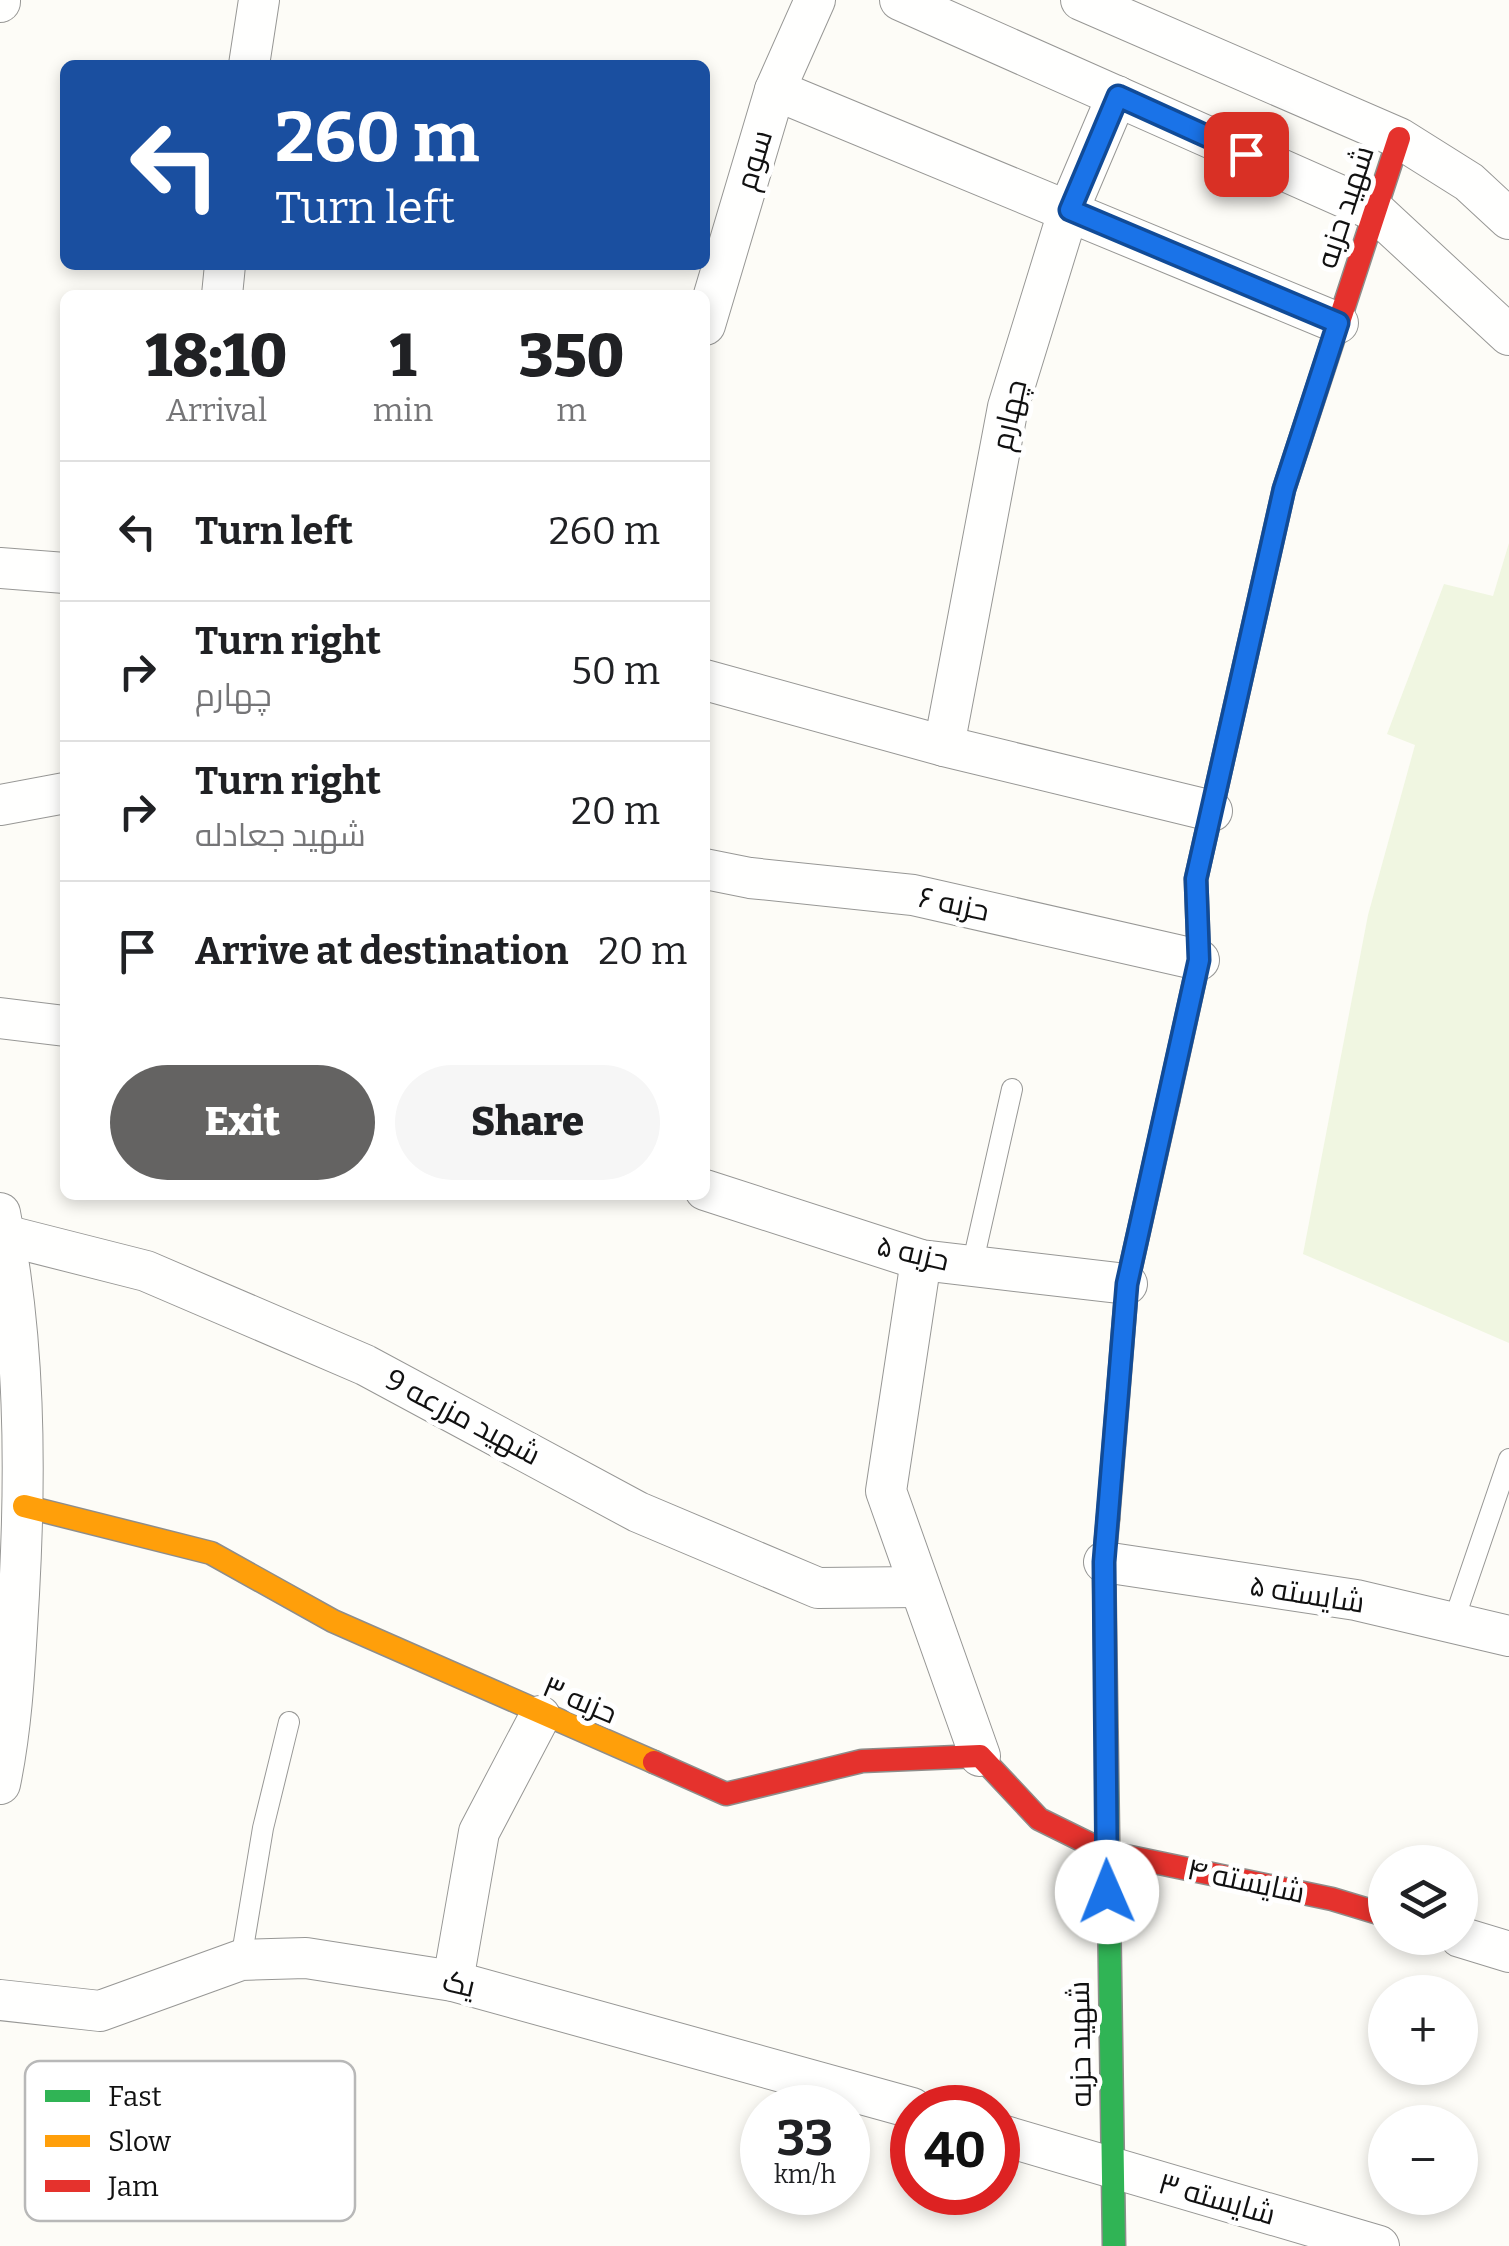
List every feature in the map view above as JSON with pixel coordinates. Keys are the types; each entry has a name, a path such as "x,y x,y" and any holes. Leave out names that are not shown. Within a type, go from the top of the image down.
{"street":[{"path":"250,60 259,0"},
{"name":"سوم","path":"710,308 775,90 816,0"},
{"path":"900,0 1375,211 1509,335"},
{"path":"1081,0 1400,138 1469,182 1509,219"},
{"path":"775,90 1338,323"},
{"name":"چهارم","path":"944,746 1008,407 1070,210 1118,96"},
{"name":"شهید حزبه","path":"1114,2246 1104,1562 1127,1284 1199,960 1196,879 1284,489 1400,138"},
{"path":"0,568 60,573"},
{"path":"710,681 944,746 1212,811"},
{"path":"0,805 60,794"},
{"name":"حزبه ۶","path":"710,870 750,878 913,894 1199,960"},
{"path":"0,1018 60,1025"},
{"name":"حزبه ۵","path":"710,1192 921,1260 1127,1284"},
{"path":"0,1784 24,1506 2,1224"},
{"name":"شهید مزرعه 9","path":"2,1224 146,1271 347,1357 638,1512 818,1588 919,1586"},
{"path":"921,1260 886,1491 980,1756 1039,1819 1106,1852"},
{"name":"حزبه ۳","path":"24,1506 212,1553 333,1621 540,1716 726,1794 862,1761 980,1756"},
{"name":"شایسته ۵","path":"1104,1562 1356,1600 1509,1636"},
{"path":"453,1981 479,1832 540,1716"},
{"name":"شایسته ۴","path":"1106,1852 1332,1898 1368,1910"},
{"path":"1478,1943 1509,1952"},
{"name":"یک","path":"0,2000 100,2011 242,1960 306,1958 453,1981 890,2102"},
{"path":"1020,2141 1112,2169"},
{"name":"شایسته ۳","path":"1112,2169 1379,2246"}],"lane":[{"path":"972,1266 1012,1089"},
{"path":"1453,1623 1509,1459"},
{"path":"242,1960 263,1828 289,1722"}],"green space":[{"path":"1509,543 1509,1343 1303,1254 1368,915 1415,745 1387,734 1444,584 1493,596"}],"traffic: fast":[{"path":"1168,1101 1199,960 1196,879 1284,489 1336,331"},
{"path":"1108,1519 1104,1562 1114,2246"}],"traffic: slow":[{"path":"1108,1519 1127,1284 1168,1101"},
{"path":"24,1506 211,1553 333,1621 654,1762"}],"traffic: jam":[{"path":"1336,331 1399,138"},
{"path":"654,1762 726,1794 862,1761 980,1756 1039,1819 1106,1852 1368,1910"}],"route":[{"path":"1107,1892 1104,1562 1127,1284 1199,960 1196,879 1284,489 1338,323 1070,210 1118,96 1246,154"}]}
